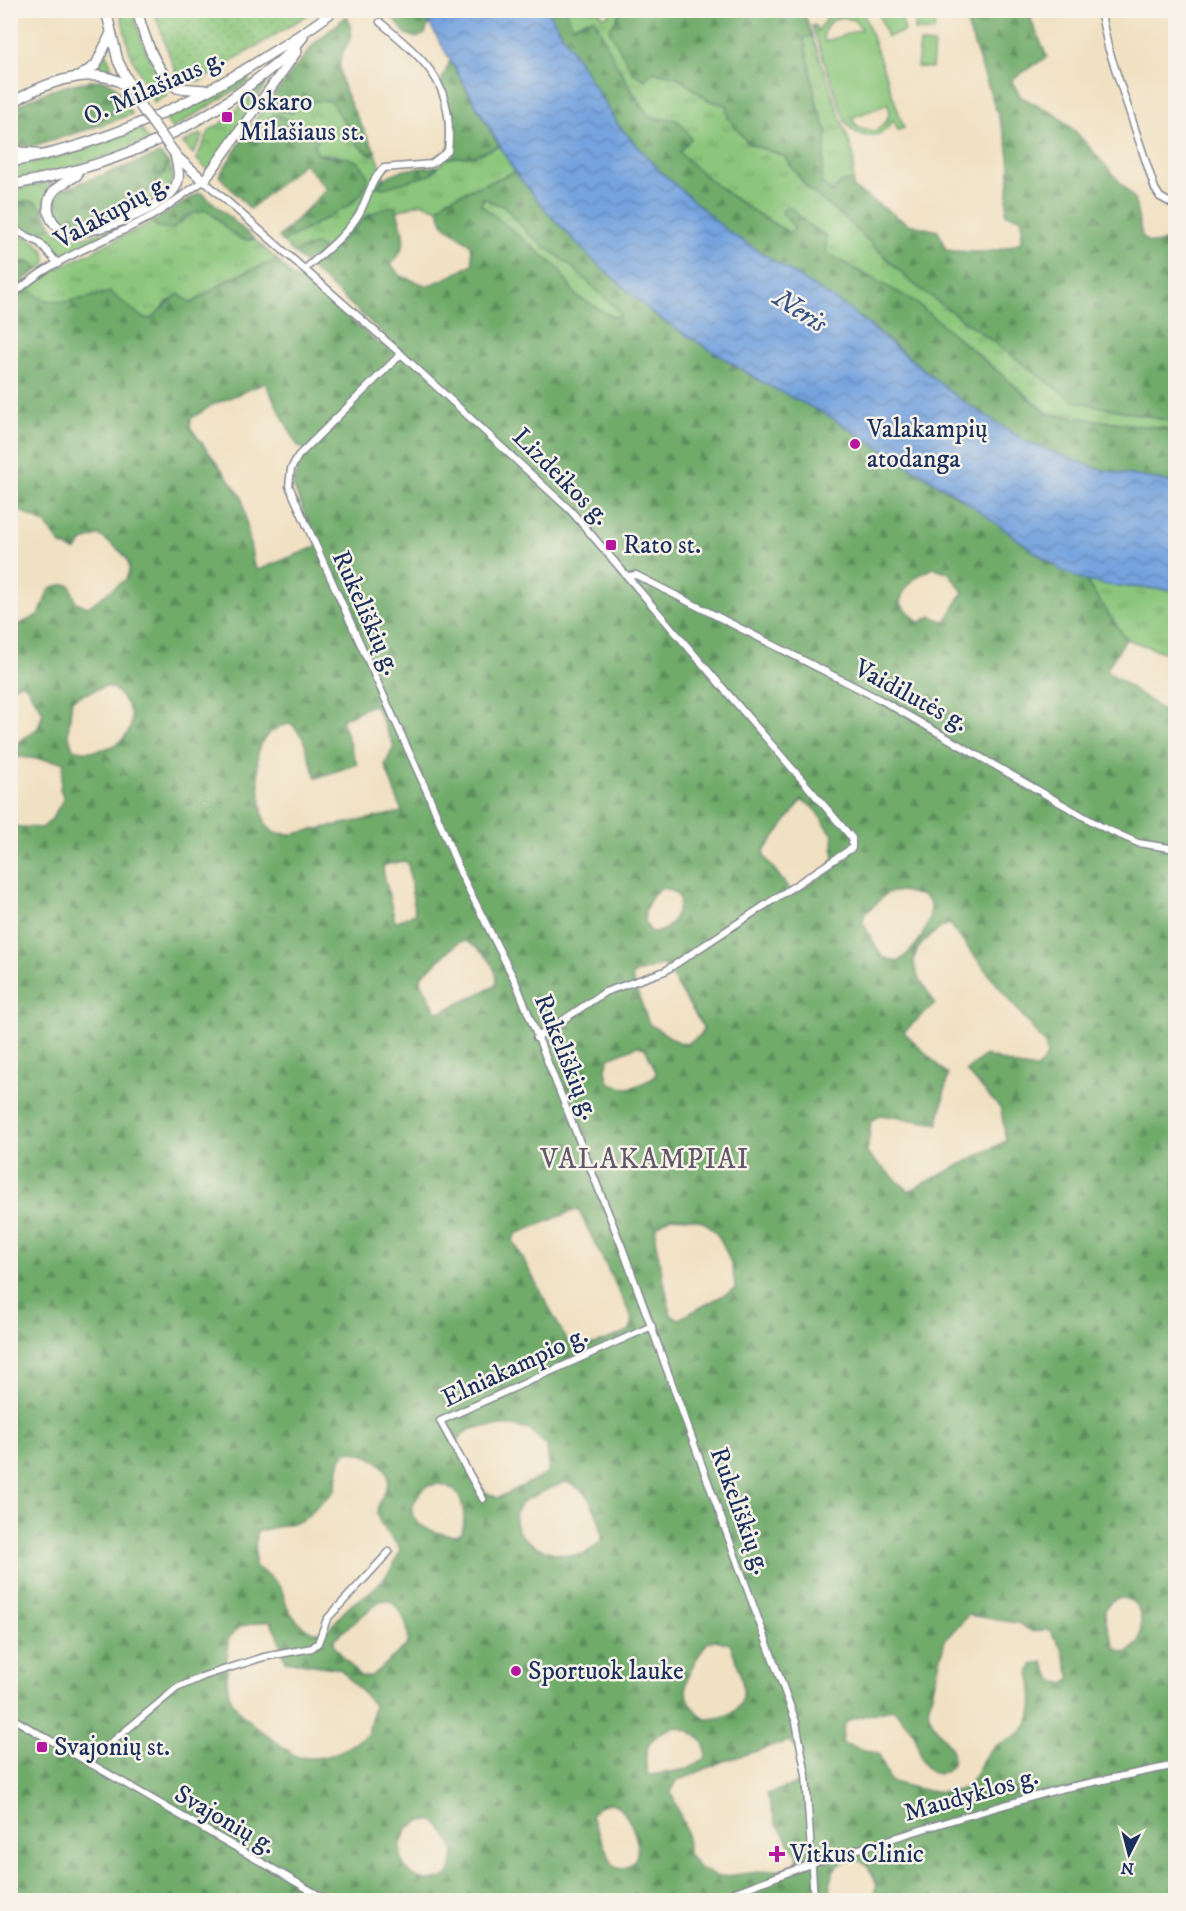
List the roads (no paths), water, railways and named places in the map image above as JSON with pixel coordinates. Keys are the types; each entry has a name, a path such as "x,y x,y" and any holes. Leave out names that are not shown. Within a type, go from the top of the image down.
{"main road":[{"path":"106,10 110,35 141,107 175,154 204,181 300,47 307,33"},
{"path":"137,10 148,43 172,84 186,91 213,89"},
{"name":"O. Milašiaus g.","path":"10,185 84,170 147,146 204,117 279,61 334,10"},
{"name":"O. Milašiaus g.","path":"10,162 47,154 117,132 213,89 307,33"},
{"path":"10,105 34,92 79,76 96,65 110,35"},
{"path":"79,76 111,78 120,81 133,92"},
{"path":"10,146 19,152 47,154"},
{"path":"84,170 56,189 50,197 51,219 63,231 84,232 111,224 154,205 175,189 178,181 175,154"}],"street":[{"path":"1100,10 1108,47 1152,180 1160,197 1176,206"},
{"path":"305,269 345,232 358,216 374,180 384,168 431,164 448,151 450,131 438,79 416,52 380,22"},
{"name":"Lizdeikos g.","path":"204,181 401,354 571,511 852,838 852,848 665,970 605,992 536,1038"},
{"name":"Valakupių g.","path":"10,298 24,285 57,264 165,209 204,181"},
{"path":"132,226 154,205"},
{"path":"10,226 40,243 57,264"},
{"name":"Rukeliškių g.","path":"401,354 298,456 291,469 289,486 429,796 461,874 516,983 652,1326 796,1722 806,1775 814,1900"},
{"name":"Vaidilutės g.","path":"628,576 636,575 881,700 1102,827 1138,843 1176,849"},
{"name":"Elniakampio g.","path":"483,1499 440,1421 652,1326"},
{"path":"90,1764 95,1756 142,1714 177,1688 204,1676 264,1657 312,1648 318,1643 327,1619 389,1552"},
{"name":"Svajonių g.","path":"10,1717 327,1900"},
{"name":"Maudyklos g.","path":"714,1900 813,1863 1060,1789 1176,1765"}],"water":[{"name":"Neris","path":"422,11 548,11 618,125 660,171 727,231 846,307 962,401 1027,442 1097,469 1175,483 1175,590 1107,585 1086,581 1061,570 961,498 827,415 762,382 656,316 590,257 550,215 515,172"}],"place":[{"name":"Oskaro Milašiaus st.","path":"227,117"},
{"name":"Valakampių atodanga","path":"855,444"},
{"name":"Rato st.","path":"611,545"},
{"name":"Sportuok lauke","path":"516,1671"},
{"name":"Svajonių st.","path":"42,1747"},
{"name":"Vitkus Clinic","path":"777,1854"}],"district":[{"name":"VALAKAMPIAI","path":"645,1159"}]}
